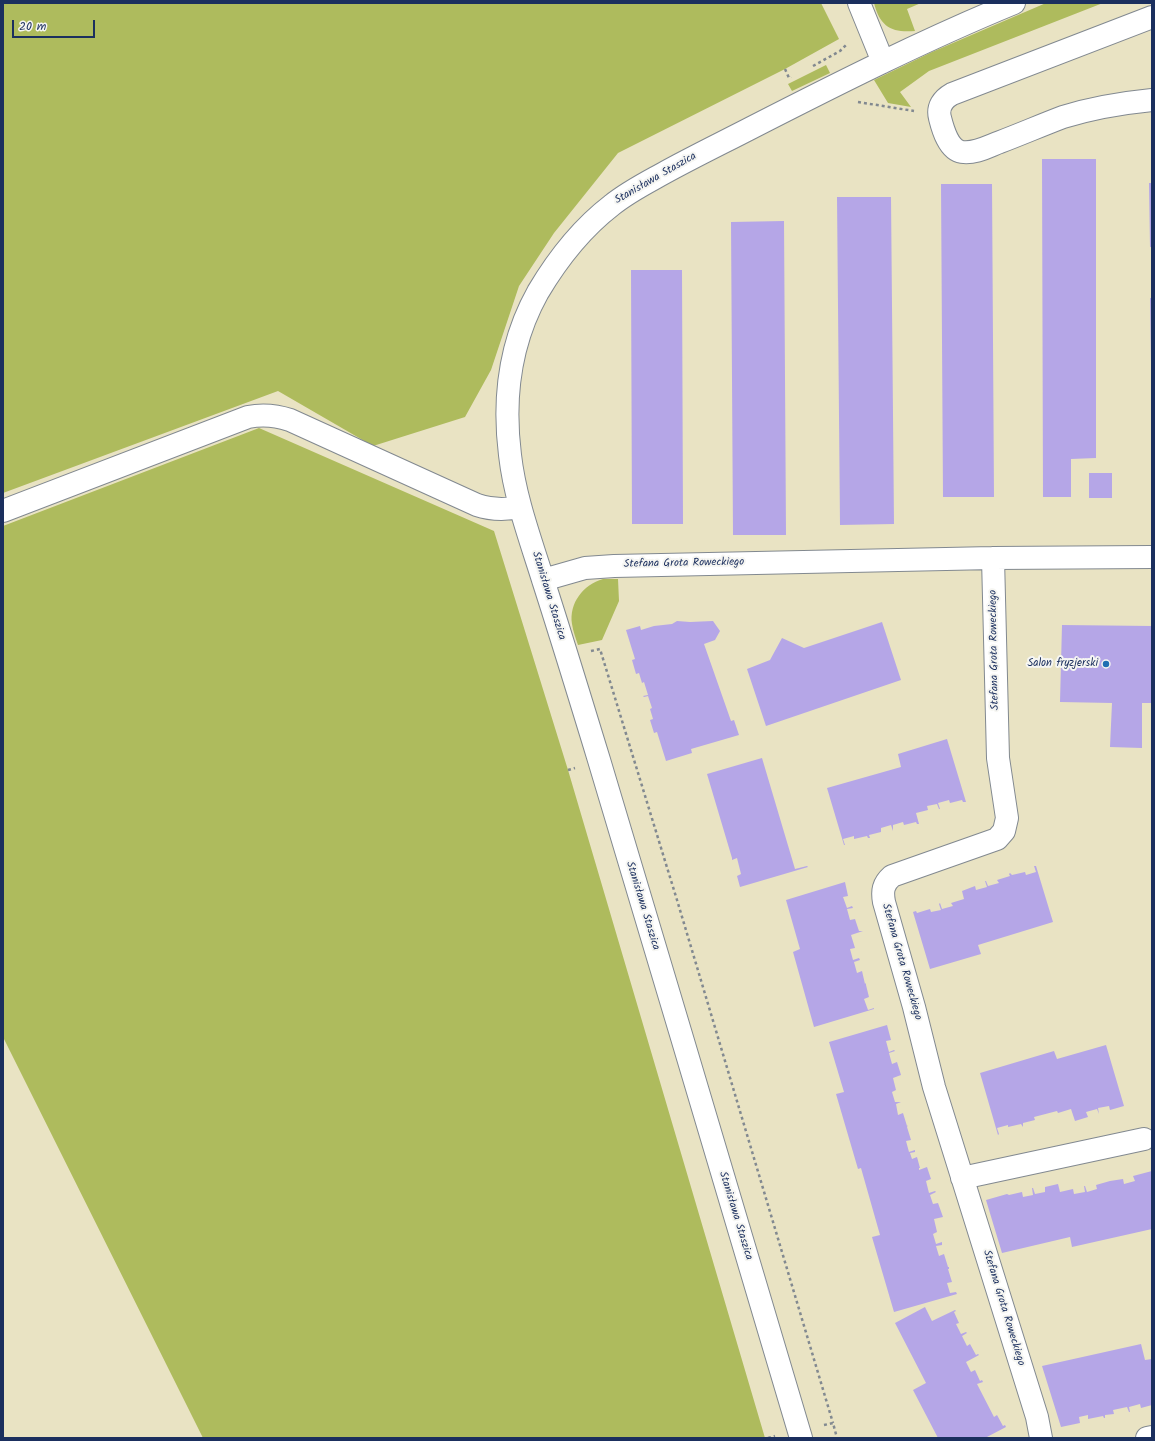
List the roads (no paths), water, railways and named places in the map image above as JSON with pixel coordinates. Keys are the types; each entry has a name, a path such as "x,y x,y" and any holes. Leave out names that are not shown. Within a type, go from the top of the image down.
{"street":[{"path":"859,3 883,62"},
{"name":"Stanisława Staszica","path":"810,1432 520,507 510,459 508,434 507,410 511,365 522,326 532,303 549,274 576,239 612,205 683,162 883,62 972,20 1014,3"},
{"path":"1152,17 952,94 943,102 939,114 944,130 953,147 957,150 967,152 985,148 1069,116 1104,107 1152,100"},
{"path":"3,511 248,417 268,415 290,420 471,503 489,509 499,510 520,507"},
{"name":"Stefana Grota Roweckiego","path":"544,580 585,568 614,566 993,558 1152,557"},
{"name":"Stefana Grota Roweckiego","path":"993,558 998,758 1007,812 1006,825 1001,835 997,839 892,876 883,887 882,894 914,1007 934,1087 1037,1417 1041,1438"},
{"path":"962,1178 1144,1139"},
{"path":"1147,1438 1152,1437"}],"place":[{"name":"Salon fryzjerski","path":"1106,664"}]}
